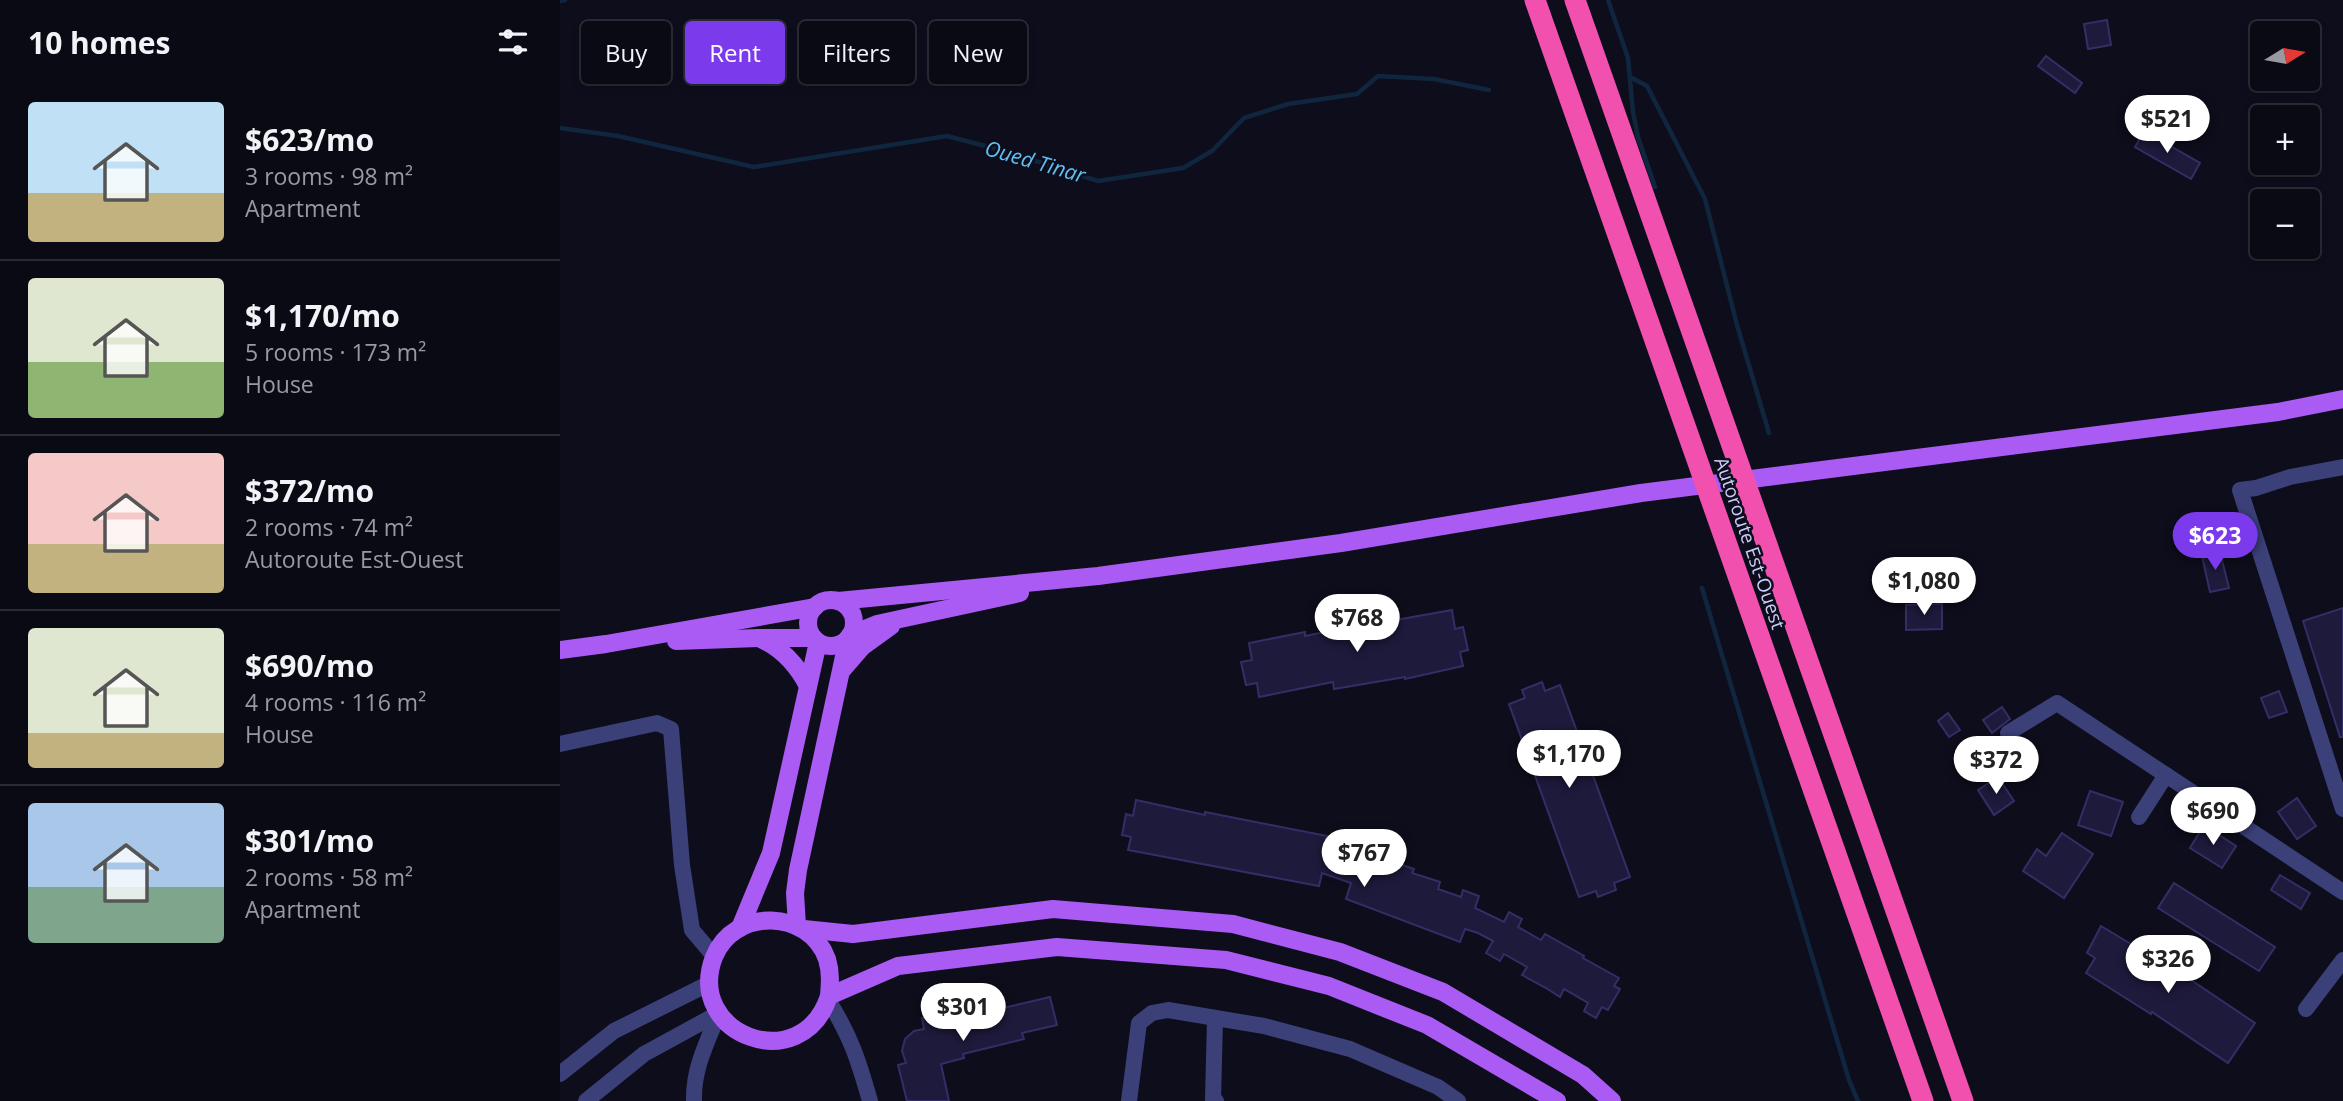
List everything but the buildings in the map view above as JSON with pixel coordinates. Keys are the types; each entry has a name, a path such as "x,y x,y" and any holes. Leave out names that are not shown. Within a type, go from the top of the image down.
{"highway":[{"name":"Autoroute Est-Ouest","path":"1535,0 1923,1101"},
{"name":"Autoroute Est-Ouest","path":"1575,0 1963,1101"}],"main road":[{"path":"606,645 815,607 826,601 1098,576 1341,543 1641,494 2278,412 2343,399"},
{"path":"560,650 606,645 758,638 816,640 833,646 867,627 1098,576"},
{"path":"838,601 844,604 852,615 853,629 840,673 796,882 800,928 817,942 827,958 831,977 829,998 819,1018 805,1031 787,1040 768,1042 748,1038 731,1028 719,1013 711,995 710,975 714,956 725,940 740,928 768,920 783,921 800,928 853,934 1053,909 1233,924 1340,951 1443,992 1583,1075 1612,1101"},
{"path":"740,928 771,853 816,640 808,626 815,607"},
{"path":"840,673 862,648 903,619"},
{"path":"758,638 771,644 793,662 807,687"},
{"path":"829,998 898,966 1057,947 1226,960 1329,986 1427,1025 1557,1101"}],"street":[{"path":"2343,467 2240,490 2338,779 2343,809"},
{"path":"2008,733 2057,703 2343,892"},
{"path":"560,744 657,723 671,729 682,865 692,930 714,956"},
{"path":"2140,817 2166,775"},
{"path":"2306,1009 2343,960"},
{"path":"560,1074 614,1031 710,984"},
{"path":"829,998 857,1052 870,1101"},
{"path":"1129,1101 1139,1023 1152,1013 1168,1010 1264,1026 1350,1049 1435,1094 1458,1101"},
{"path":"586,1101 644,1054 719,1013"},
{"path":"694,1101 698,1065 719,1013"},
{"path":"1214,1101 1215,1019"}],"waterway":[{"path":"560,1 565,0"},
{"path":"1608,0 1628,58 1638,137 1655,187"},
{"name":"Oued Tinar","path":"560,128 618,136 754,167 947,136 1098,181 1183,168 1212,151 1244,118 1288,104 1357,94 1378,76 1434,79 1489,90"},
{"path":"1630,77 1647,86 1705,199 1737,325 1769,433"},
{"path":"1702,588 1849,1080 1858,1101"}]}
